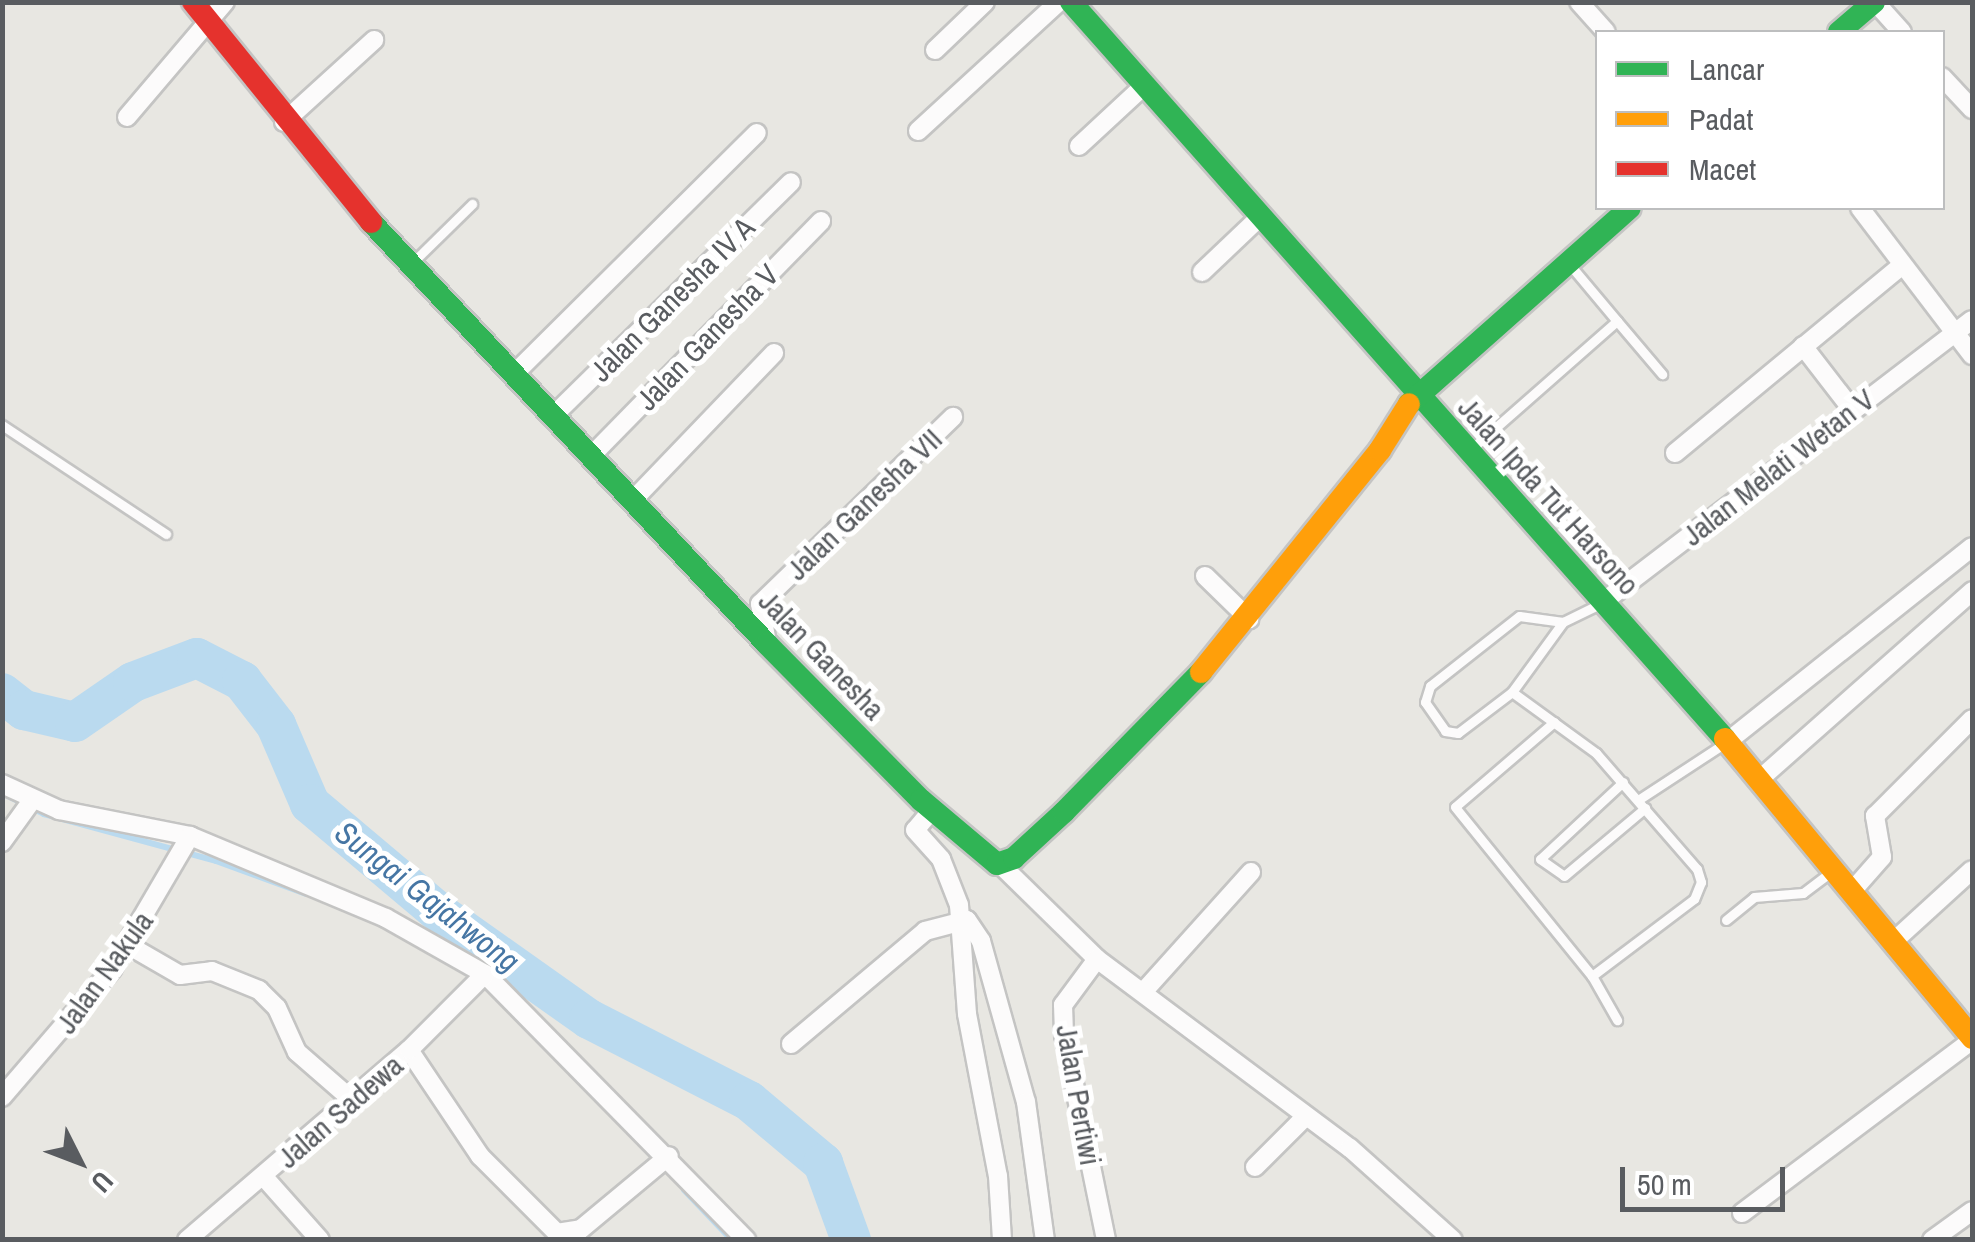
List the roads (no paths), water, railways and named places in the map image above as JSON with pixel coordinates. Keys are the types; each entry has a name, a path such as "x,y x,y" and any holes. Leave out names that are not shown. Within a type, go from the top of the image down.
{"street":[{"name":"Jalan Ganesha","path":"193,2 284,122 410,266 635,498 767,644 932,810 1001,865"},
{"path":"127,117 225,2"},
{"path":"935,50 986,2"},
{"path":"918,132 1059,2"},
{"name":"Jalan Ipda Tut Harsono","path":"1071,2 1466,453 1761,778 1971,1031"},
{"path":"1578,2 1604,30"},
{"path":"1841,30 1875,2 1900,30"},
{"path":"284,122 374,40"},
{"path":"1945,80 1972,110"},
{"path":"1080,146 1146,84"},
{"path":"514,374 757,133"},
{"name":"Jalan Ganesha IV A","path":"554,415 791,182"},
{"path":"1448,1238 1306,1116 1193,1036 1144,991 1097,960 1001,865 1064,812 1249,619 1380,450 1415,394 1628,210"},
{"path":"1861,210 1972,355"},
{"path":"1202,272 1261,216"},
{"name":"Jalan Ganesha V","path":"593,454 822,220"},
{"path":"1675,453 1902,265"},
{"name":"Jalan Melati Wetan V","path":"1603,602 1851,408 1972,320"},
{"path":"1803,346 1851,408"},
{"path":"635,498 774,353"},
{"name":"Jalan Ganesha VII","path":"767,644 760,604 953,417"},
{"path":"1728,742 1972,547"},
{"path":"1205,576 1249,619"},
{"path":"1761,778 1972,591"},
{"path":"1852,890 1882,858 1875,816 1972,719"},
{"path":"2,784 30,804 186,846 386,918 480,978 746,1240"},
{"path":"2,842 30,804"},
{"path":"932,810 915,830 941,859 959,905 956,919 967,1014 998,1176 1002,1240"},
{"name":"Jalan Nakula","path":"2,1097 70,1024 128,945 186,846"},
{"path":"1894,941 1972,870"},
{"path":"1144,991 1251,872"},
{"path":"790,1044 925,931 956,919 974,928 1026,1102 1045,1240"},
{"path":"128,945 180,975 212,972 259,990 277,1008 296,1052 351,1100"},
{"name":"Jalan Pertiwi","path":"1097,960 1064,1006 1064,1020 1106,1240"},
{"name":"Jalan Sadewa","path":"187,1240 409,1050 480,978"},
{"path":"1742,1213 1971,1031"},
{"path":"409,1050 480,1156 557,1232 581,1229 665,1160"},
{"path":"1255,1167 1306,1116"},
{"path":"264,1177 320,1240"},
{"path":"1932,1240 1972,1211"}],"lane":[{"path":"410,266 472,204"},
{"path":"1567,261 1662,374"},
{"path":"1466,453 1617,321"},
{"path":"2,425 166,534"},
{"path":"1563,622 1530,615 1509,622 1430,686 1425,698 1453,734 1512,692 1563,622 1603,602"},
{"path":"1512,692 1554,722 1623,782 1697,870 1699,890 1592,976"},
{"path":"1554,722 1455,807 1592,976 1617,1020"},
{"path":"1623,782 1540,858 1564,876 1642,804 1728,742"},
{"path":"1726,920 1754,897 1810,890 1835,868"}],"waterway":[{"name":"Sungai Gajahwong","path":"2,693 24,710 75,722 133,682 197,658 242,681 276,725 310,804 442,915 589,1019 749,1101 823,1163 851,1240"},
{"path":"2,793 44,814 216,861 306,894"},
{"path":"684,1190 732,1240"}]}
